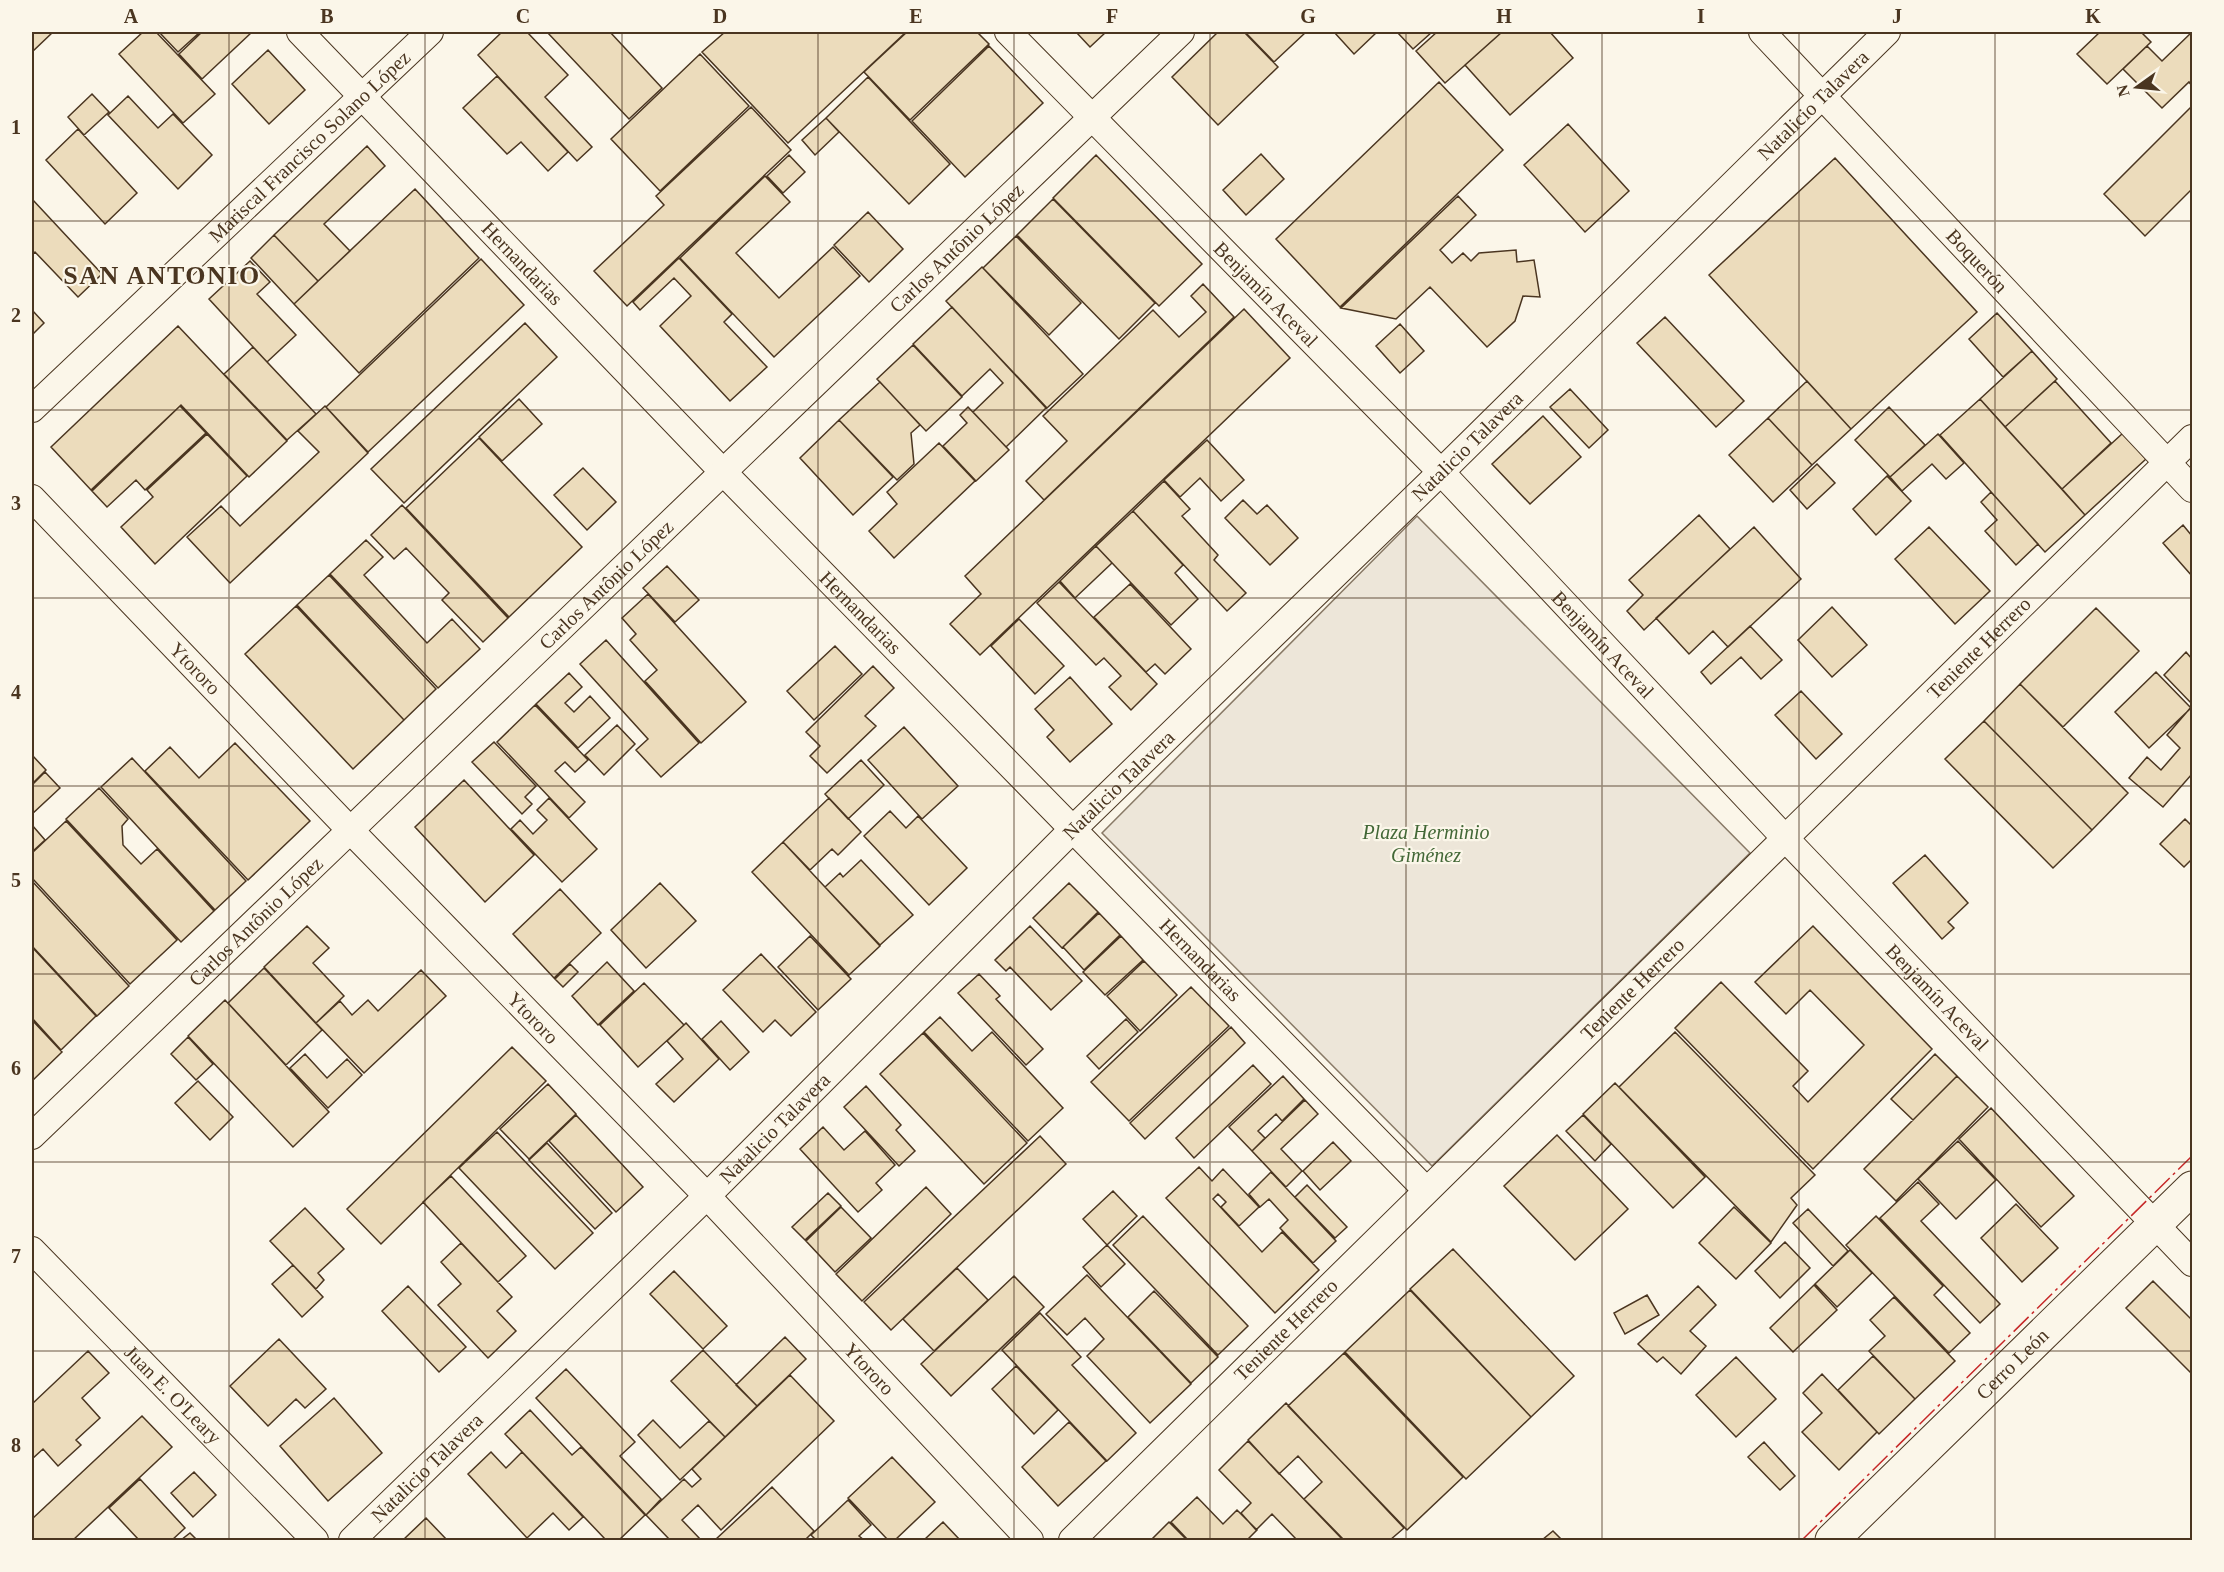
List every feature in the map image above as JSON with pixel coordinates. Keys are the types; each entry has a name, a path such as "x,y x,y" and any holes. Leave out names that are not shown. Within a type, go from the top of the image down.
{"street":[{"name":"Hernandarias","path":"300,32 724,473 1426,1190"},
{"name":"Mariscal Francisco Solano López","path":"32,409 430,32"},
{"name":"Benjamín Aceval","path":"1008,32 1091,119 1441,472 1784,837 2193,1263"},
{"name":"Carlos Antônio López","path":"32,1136 1181,32"},
{"name":"Boquerón","path":"1762,32 1824,95 2193,489"},
{"name":"Natalicio Talavera","path":"352,1540 707,1196 1074,828 1441,472 1887,32"},
{"name":"Teniente Herrero","path":"1072,1540 1784,837 2193,438"},
{"name":"Ytororo","path":"32,498 351,831 707,1196 1030,1540"},
{"name":"Cerro León","path":"1832,1540 2193,1188"},
{"name":"Juan E. O'Leary","path":"32,1250 315,1540"}],"green space":[{"name":"Plaza Herminio Giménez","path":"1417,516 1750,853 1432,1166 1102,833"}],"building":[{"path":"32,32 53,32 32,52"},
{"path":"143,32 156,32 215,94 183,123 119,54"},
{"path":"159,32 200,32 178,52"},
{"path":"202,32 252,32 202,79 179,54"},
{"path":"502,32 527,32 568,75 545,97 592,147 577,161 478,55"},
{"path":"547,32 610,32 662,88 629,119"},
{"path":"725,32 906,32 788,143 702,52"},
{"path":"907,32 977,32 989,44 910,120 864,72"},
{"path":"1076,32 1106,32 1090,47"},
{"path":"1218,32 1244,32 1278,67 1218,125 1172,77"},
{"path":"1245,32 1306,32 1274,62"},
{"path":"1334,32 1377,32 1354,54"},
{"path":"1397,32 1432,32 1413,49"},
{"path":"1437,32 1502,32 1445,83 1416,51"},
{"path":"1502,32 1550,32 1573,58 1510,115 1465,65"},
{"path":"2100,32 2141,32 2151,42 2107,84 2077,54"},
{"path":"2192,32 2192,86 2189,82 2162,108 2123,69 2147,46 2162,61"},
{"path":"989,46 1043,103 965,177 912,121"},
{"path":"268,50 305,90 269,124 232,84"},
{"path":"700,54 749,106 660,191 611,139"},
{"path":"497,76 568,152 548,171 521,142 507,154 463,108"},
{"path":"868,77 950,164 909,204 826,118"},
{"path":"1439,82 1503,150 1340,307 1276,239"},
{"path":"92,94 109,112 84,135 68,117"},
{"path":"128,96 158,128 173,114 212,155 178,189 108,115"},
{"path":"2192,106 2192,189 2145,236 2104,194"},
{"path":"751,107 791,150 627,306 594,271 664,205 656,196"},
{"path":"826,118 839,132 815,155 802,140"},
{"path":"1568,124 1629,191 1585,232 1524,165"},
{"path":"78,129 137,193 105,224 46,160"},
{"path":"367,146 385,166 324,224 350,251 318,281 274,235"},
{"path":"1261,154 1284,179 1246,215 1223,190"},
{"path":"789,155 805,172 783,193 767,176"},
{"path":"1096,155 1202,264 1159,306 1053,198"},
{"path":"1835,158 1977,312 1851,429 1709,275"},
{"path":"765,176 790,202 736,253 779,298 833,247 860,276 774,357 680,258"},
{"path":"415,189 479,258 359,373 294,304"},
{"path":"1458,196 1476,215 1440,250 1452,263 1463,253 1471,261 1479,253 1516,250 1517,262 1534,260 1540,297 1523,296 1515,321 1487,347 1430,287 1396,319 1341,308"},
{"path":"32,199 102,274 78,297 35,252 32,255"},
{"path":"1053,199 1155,303 1119,339 1017,235"},
{"path":"868,212 903,249 869,282 834,245"},
{"path":"274,235 318,281 294,304 251,258"},
{"path":"1016,236 1081,303 1049,335 983,268"},
{"path":"679,258 732,314 724,322 767,367 730,401 660,326 691,296 674,278 640,310 633,302"},
{"path":"481,259 524,305 368,452 326,407"},
{"path":"250,261 270,282 257,294 296,335 267,362 209,299"},
{"path":"982,267 1083,374 1047,408 946,301"},
{"path":"1203,284 1234,317 1044,500 1026,481 1067,441 1043,416 1153,310 1179,337 1206,312 1191,296"},
{"path":"952,307 1046,408 1006,447 973,412 1003,383 990,369 962,396 913,344"},
{"path":"1244,309 1290,358 980,655 950,624 981,594 965,576"},
{"path":"32,310 44,323 32,335"},
{"path":"1997,313 2032,351 2003,377 1969,339"},
{"path":"1665,317 1744,401 1716,427 1637,343"},
{"path":"525,323 557,357 404,503 371,469"},
{"path":"1400,324 1424,351 1400,373 1376,346"},
{"path":"178,326 287,441 249,477 181,405 91,490 51,447"},
{"path":"913,345 962,397 926,431 877,379"},
{"path":"253,347 316,414 287,440 224,374"},
{"path":"2032,351 2057,379 2005,427 1980,399"},
{"path":"1807,381 1851,429 1812,465 1768,418"},
{"path":"2055,381 2111,443 2062,489 2005,427"},
{"path":"880,382 920,425 911,433 914,464 897,480 839,420"},
{"path":"1570,389 1608,430 1589,448 1550,407"},
{"path":"519,399 542,424 502,461 479,437"},
{"path":"1980,399 2085,515 2045,552 1940,435"},
{"path":"180,406 206,433 145,490 136,480 107,507 92,491"},
{"path":"325,406 368,453 230,583 187,537 221,506 240,526 319,452 298,431"},
{"path":"968,407 1009,450 976,481 943,446 967,423 960,415"},
{"path":"1889,407 1925,445 1890,477 1855,440"},
{"path":"1543,416 1581,457 1530,504 1492,464"},
{"path":"1768,418 1812,465 1773,502 1729,455"},
{"path":"839,420 893,477 853,515 800,458"},
{"path":"2123,433 2146,459 2085,515 2062,489"},
{"path":"207,434 247,476 155,564 121,527 153,497 147,490"},
{"path":"1938,434 1964,463 1946,479 1932,464 1902,491 1890,477"},
{"path":"479,438 582,547 509,617 406,508"},
{"path":"1207,440 1244,480 1221,501 1200,478 1180,497 1164,480"},
{"path":"939,443 975,481 894,558 869,531 897,504 887,492"},
{"path":"1817,464 1835,483 1807,509 1790,490"},
{"path":"583,468 616,502 587,530 554,495"},
{"path":"1887,476 1911,501 1876,535 1853,509"},
{"path":"1164,481 1190,509 1182,516 1218,555 1214,560 1246,593 1227,611 1133,511"},
{"path":"1991,492 2038,544 2016,565 1985,531 1997,520 1981,502"},
{"path":"1243,500 1257,514 1267,505 1298,538 1270,565 1225,518"},
{"path":"402,505 508,618 483,642 442,600 449,593 406,548 394,559 371,535"},
{"path":"1133,511 1183,565 1175,573 1198,599 1171,625 1096,546"},
{"path":"1699,515 1730,549 1644,630 1627,611 1643,595 1629,580"},
{"path":"2183,525 2192,536 2192,576 2163,543"},
{"path":"1754,527 1801,579 1728,647 1713,631 1689,654 1656,618"},
{"path":"1929,527 1990,591 1955,624 1895,559"},
{"path":"366,540 383,557 364,575 427,643 452,619 480,649 438,688 330,574"},
{"path":"1096,546 1112,563 1075,598 1060,581"},
{"path":"667,566 699,600 675,622 643,588"},
{"path":"329,575 436,689 404,720 297,605"},
{"path":"1059,582 1157,684 1131,710 1109,687 1121,676 1104,658 1096,665 1037,603"},
{"path":"1130,584 1191,649 1165,674 1155,664 1146,672 1094,617"},
{"path":"648,594 746,702 701,743 645,681 657,670 630,640 636,634 622,618"},
{"path":"296,606 404,720 353,769 245,654"},
{"path":"1832,607 1867,645 1832,677 1798,640"},
{"path":"2096,608 2139,651 2063,727 2020,684"},
{"path":"1019,619 1064,666 1035,694 991,646"},
{"path":"1750,626 1782,660 1761,679 1741,657 1711,684 1701,672"},
{"path":"606,640 699,743 661,777 636,750 648,739 580,664"},
{"path":"835,646 862,674 814,720 787,691"},
{"path":"2186,652 2192,659 2191,703 2164,675"},
{"path":"873,666 894,688 865,716 876,726 827,773 810,756 820,746 806,732"},
{"path":"2156,672 2191,708 2149,748 2115,712"},
{"path":"569,673 582,687 565,703 574,712 590,696 610,718 578,748 536,704"},
{"path":"1070,677 1112,724 1070,762 1047,737 1054,730 1035,709"},
{"path":"2020,684 2128,793 2092,830 1984,721"},
{"path":"1801,691 1842,734 1816,759 1775,715"},
{"path":"535,705 588,760 575,772 565,762 555,771 585,802 569,818 497,742"},
{"path":"2192,706 2192,774 2163,807 2129,778 2147,757 2161,770 2180,748 2167,735"},
{"path":"1984,721 2092,830 2053,868 1945,759"},
{"path":"617,725 635,744 604,775 585,755"},
{"path":"904,727 958,786 922,819 868,760"},
{"path":"494,742 536,786 525,797 532,804 522,814 472,762"},
{"path":"235,743 310,821 248,880 145,771 170,747 199,778"},
{"path":"32,755 46,770 32,784"},
{"path":"132,758 246,881 215,910 101,787"},
{"path":"861,760 884,785 848,819 825,794"},
{"path":"45,772 60,788 32,814 32,785"},
{"path":"464,780 534,855 485,902 415,827"},
{"path":"99,788 128,819 122,826 123,845 141,864 157,849 214,911 181,942 66,819"},
{"path":"549,798 597,849 562,882 511,829 520,820 533,834 547,820 537,810"},
{"path":"829,798 861,832 838,855 832,849 810,870 783,842"},
{"path":"890,811 906,828 918,816 967,868 929,905 864,836"},
{"path":"2185,819 2192,826 2192,859 2184,867 2160,844"},
{"path":"66,821 177,940 130,984 32,878 32,853"},
{"path":"32,825 45,840 32,852"},
{"path":"783,842 880,946 849,975 752,872"},
{"path":"1925,855 1968,903 1948,922 1954,928 1942,939 1893,883"},
{"path":"861,860 913,915 880,945 825,887 840,873 843,877"},
{"path":"32,881 129,986 97,1016 32,946"},
{"path":"660,883 696,921 646,968 611,930"},
{"path":"1069,883 1098,912 1062,948 1033,918"},
{"path":"560,889 601,933 554,978 513,934"},
{"path":"1099,913 1120,935 1084,970 1063,947"},
{"path":"307,926 329,948 313,963 344,996 316,1023 264,967"},
{"path":"1030,926 1082,981 1051,1010 1010,967 1006,971 995,960"},
{"path":"1813,926 1932,1049 1813,1169 1675,1028 1721,982 1808,1071 1793,1086 1808,1102 1864,1045 1810,990 1786,1014 1755,982"},
{"path":"810,936 851,979 818,1010 778,967"},
{"path":"1121,936 1143,960 1105,995 1083,972"},
{"path":"32,947 96,1016 61,1050 32,1018"},
{"path":"761,954 816,1012 791,1036 775,1020 763,1032 723,990"},
{"path":"1144,961 1177,995 1140,1031 1107,996"},
{"path":"607,962 634,991 598,1025 572,996"},
{"path":"570,964 578,972 563,987 555,979"},
{"path":"264,968 322,1030 286,1065 228,1003"},
{"path":"421,970 446,996 364,1073 316,1023 340,1001 352,1015 368,1000 378,1011"},
{"path":"979,974 1000,996 996,999 1043,1049 1026,1065 958,993"},
{"path":"644,983 684,1025 638,1067 600,1025"},
{"path":"1191,987 1229,1026 1129,1121 1091,1082"},
{"path":"225,1000 329,1112 293,1147 188,1036"},
{"path":"940,1017 972,1051 992,1032 1063,1108 1028,1141 924,1032"},
{"path":"1126,1019 1138,1032 1099,1069 1087,1056"},
{"path":"32,1020 62,1052 32,1081"},
{"path":"721,1021 749,1052 730,1070 702,1039"},
{"path":"686,1023 719,1059 674,1102 656,1084 683,1059 667,1041"},
{"path":"1231,1027 1245,1043 1145,1139 1130,1123"},
{"path":"1675,1032 1815,1175 1791,1198 1797,1205 1771,1242 1619,1087"},
{"path":"923,1033 1027,1143 984,1184 880,1074"},
{"path":"188,1037 213,1064 196,1080 171,1054"},
{"path":"512,1047 546,1081 381,1244 347,1209"},
{"path":"305,1054 327,1078 347,1059 362,1075 328,1108 290,1068"},
{"path":"1935,1054 1957,1076 1913,1120 1891,1099"},
{"path":"1253,1065 1271,1084 1194,1158 1176,1138"},
{"path":"1283,1076 1304,1099 1282,1121 1276,1114 1258,1131 1265,1138 1252,1151 1229,1127"},
{"path":"1957,1076 1988,1107 1896,1201 1864,1169"},
{"path":"198,1081 233,1117 210,1140 175,1103"},
{"path":"1615,1083 1705,1177 1673,1208 1583,1114"},
{"path":"548,1084 576,1114 529,1159 500,1129"},
{"path":"866,1086 901,1125 896,1130 915,1151 899,1166 844,1107"},
{"path":"1305,1100 1318,1114 1281,1149 1302,1171 1286,1187 1252,1151"},
{"path":"1991,1108 2074,1196 2041,1227 1959,1139"},
{"path":"576,1115 643,1187 616,1212 549,1141"},
{"path":"1583,1115 1611,1144 1595,1161 1566,1131"},
{"path":"823,1127 844,1150 865,1131 895,1165 876,1183 882,1190 858,1212 800,1149"},
{"path":"497,1132 593,1233 555,1269 459,1168"},
{"path":"1557,1135 1628,1209 1575,1260 1504,1186"},
{"path":"1040,1136 1066,1164 891,1330 864,1302"},
{"path":"1958,1141 1996,1180 1956,1219 1918,1179"},
{"path":"1333,1142 1351,1161 1320,1190 1303,1171"},
{"path":"547,1143 612,1213 595,1229 529,1160"},
{"path":"1199,1167 1212,1181 1223,1169 1259,1207 1239,1226 1221,1207 1226,1202 1218,1194 1213,1199 1262,1252 1282,1232 1319,1270 1275,1313 1166,1198"},
{"path":"1271,1172 1336,1241 1313,1263 1280,1228 1288,1220 1269,1199 1260,1207 1249,1194"},
{"path":"451,1176 526,1256 498,1282 423,1202"},
{"path":"1918,1182 1939,1204 1921,1221 2000,1304 1980,1323 1880,1218"},
{"path":"1307,1185 1347,1227 1335,1238 1295,1197"},
{"path":"926,1187 951,1214 862,1301 836,1274"},
{"path":"1113,1191 1137,1216 1107,1245 1083,1219"},
{"path":"828,1193 841,1206 805,1240 792,1227"},
{"path":"2016,1204 2058,1248 2022,1282 1981,1238"},
{"path":"841,1207 871,1238 835,1272 806,1241"},
{"path":"1734,1207 1771,1243 1736,1279 1699,1243"},
{"path":"305,1208 344,1249 318,1273 324,1280 316,1289 270,1241"},
{"path":"1808,1209 1848,1251 1833,1266 1793,1223"},
{"path":"1143,1216 1248,1326 1218,1355 1113,1245"},
{"path":"1876,1216 1943,1286 1934,1295 1970,1333 1949,1353 1846,1245"},
{"path":"1785,1242 1810,1268 1780,1298 1755,1271"},
{"path":"461,1243 512,1297 497,1311 516,1331 488,1358 438,1305 461,1284 441,1262"},
{"path":"1107,1245 1125,1264 1101,1287 1083,1267"},
{"path":"1453,1249 1574,1376 1531,1417 1410,1289"},
{"path":"1850,1250 1872,1273 1837,1307 1815,1284"},
{"path":"293,1265 323,1297 302,1317 272,1284"},
{"path":"957,1268 988,1300 934,1351 903,1319"},
{"path":"674,1271 727,1326 703,1349 650,1294"},
{"path":"1087,1275 1191,1384 1150,1423 1087,1356 1104,1339 1085,1318 1067,1335 1046,1314"},
{"path":"1014,1276 1044,1307 951,1396 921,1364"},
{"path":"2153,1281 2192,1320 2192,1374 2126,1308"},
{"path":"1814,1285 1837,1310 1793,1352 1770,1328"},
{"path":"408,1286 466,1347 439,1372 382,1311"},
{"path":"1698,1286 1716,1305 1690,1331 1706,1346 1681,1374 1663,1357 1657,1362 1638,1344"},
{"path":"1410,1290 1531,1417 1466,1479 1345,1352"},
{"path":"1154,1291 1218,1357 1191,1383 1128,1317"},
{"path":"1647,1295 1659,1315 1625,1334 1614,1313"},
{"path":"1894,1297 1955,1361 1915,1399 1869,1351 1885,1336 1870,1320"},
{"path":"1040,1313 1081,1357 1072,1365 1136,1433 1107,1461 1002,1350"},
{"path":"785,1337 806,1359 757,1406 736,1385"},
{"path":"279,1339 326,1389 305,1408 296,1399 268,1426 230,1386"},
{"path":"703,1350 757,1406 725,1437 671,1381"},
{"path":"88,1351 109,1373 82,1398 100,1418 76,1440 81,1445 58,1466 43,1449 32,1459 32,1404"},
{"path":"1344,1353 1463,1477 1407,1530 1288,1406"},
{"path":"1873,1356 1915,1399 1879,1434 1838,1390"},
{"path":"1736,1357 1776,1399 1736,1437 1696,1395"},
{"path":"1016,1366 1058,1410 1034,1434 992,1389"},
{"path":"566,1369 635,1442 620,1456 661,1499 646,1515 536,1398"},
{"path":"1822,1374 1877,1432 1839,1470 1802,1432 1822,1413 1803,1393"},
{"path":"790,1375 834,1421 721,1530 698,1505 682,1520 701,1540 670,1540 646,1515 684,1479 692,1487 701,1479 692,1469"},
{"path":"334,1398 382,1453 328,1501 280,1446"},
{"path":"1286,1403 1404,1528 1390,1540 1344,1540 1304,1499 1322,1482 1298,1456 1279,1474 1248,1440"},
{"path":"530,1410 572,1455 581,1447 645,1515 619,1540 606,1540 505,1434"},
{"path":"142,1416 172,1447 73,1540 32,1540 32,1519"},
{"path":"653,1420 680,1448 709,1421 725,1437 680,1480 638,1435"},
{"path":"1069,1422 1106,1461 1058,1506 1022,1467"},
{"path":"1248,1441 1343,1540 1297,1540 1272,1514 1256,1530 1241,1513 1251,1503 1219,1470"},
{"path":"1764,1442 1795,1476 1780,1490 1748,1457"},
{"path":"491,1452 506,1468 522,1452 583,1517 569,1530 553,1513 527,1538 468,1474"},
{"path":"892,1457 935,1502 895,1540 888,1540 848,1498"},
{"path":"194,1472 216,1495 193,1517 171,1493"},
{"path":"140,1479 185,1528 172,1540 139,1540 109,1508"},
{"path":"772,1487 814,1531 805,1540 715,1540"},
{"path":"1197,1497 1223,1524 1237,1510 1257,1530 1247,1540 1188,1540 1171,1522"},
{"path":"848,1500 871,1525 859,1536 864,1540 816,1540 811,1535"},
{"path":"426,1518 447,1540 403,1540"},
{"path":"943,1522 960,1540 924,1540"},
{"path":"1169,1522 1187,1540 1151,1540"},
{"path":"1553,1531 1562,1540 1542,1540"},
{"path":"190,1533 197,1540 181,1540"}],"power":[{"path":"1802,1540 2192,1156"}],"district":[{"name":"SAN ANTONIO","path":"162,275"}]}
